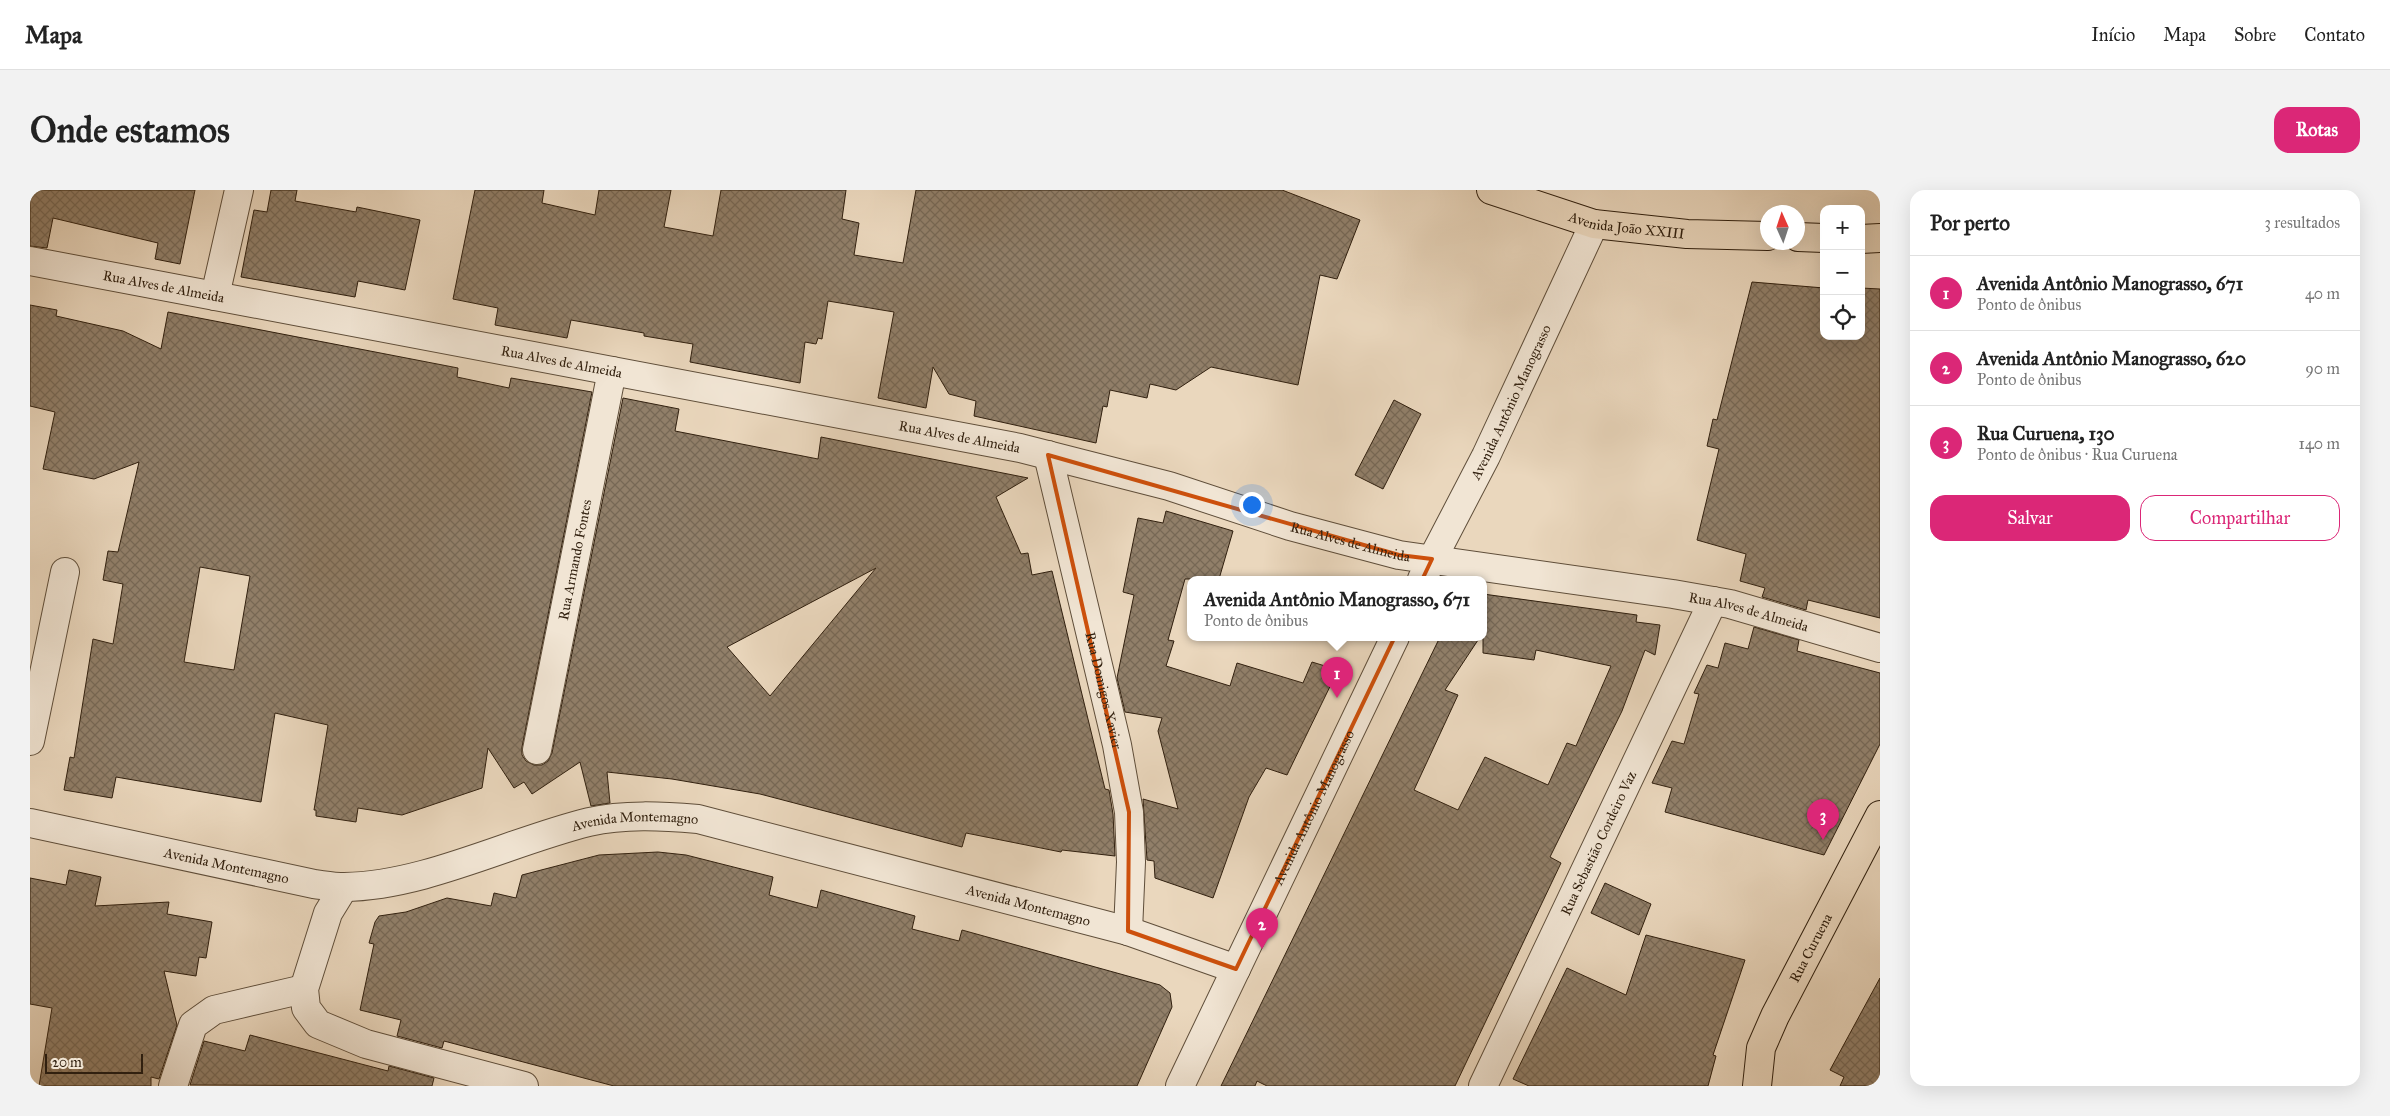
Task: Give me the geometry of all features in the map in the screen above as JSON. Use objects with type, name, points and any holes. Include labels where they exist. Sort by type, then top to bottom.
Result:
[{"type":"main road","name":"Avenida João XXIII","points":[[1490,190],[1594,224],[1687,234],[1760,236]]},
{"type":"main road","points":[[1805,237],[1820,238]]},
{"type":"main road","points":[[1865,239],[1880,238]]},
{"type":"main road","name":"Rua Curuena","points":[[1757,1086],[1761,1048],[1775,1016],[1880,815]]},
{"type":"street","points":[[215,296],[239,190]]},
{"type":"street","name":"Avenida Antônio Manograsso","points":[[1427,569],[1486,456],[1594,224]]},
{"type":"street","name":"Rua Alves de Almeida","points":[[30,261],[1048,455],[1169,486],[1299,528],[1400,555],[1427,569],[1713,601],[1730,604],[1880,648]]},
{"type":"street","name":"Rua Armando Fontes","points":[[537,750],[612,371]]},
{"type":"street","name":"Rua Domigos Xavier","points":[[1048,455],[1117,745],[1129,812],[1131,862],[1128,931]]},
{"type":"street","points":[[30,741],[65,572]]},
{"type":"street","name":"Rua Sebastião Cordeiro Vaz","points":[[1483,1086],[1713,601]]},
{"type":"street","name":"Avenida Antônio Manograsso","points":[[1180,1086],[1393,641]]},
{"type":"street","name":"Avenida Montemagno","points":[[30,823],[314,884],[344,887],[387,882],[447,868],[590,822],[651,815],[698,819],[1128,931],[1236,969]]},
{"type":"street","points":[[344,887],[328,913],[304,989],[306,1008],[318,1024],[366,1044],[524,1086]]},
{"type":"street","points":[[173,1086],[193,1025],[214,1010],[304,989]]},
{"type":"highlighted area","points":[[1048,455],[1399,555],[1432,559],[1236,969],[1128,931],[1129,812]]},
{"type":"building","points":[[30,190],[195,190],[180,264],[155,259],[158,243],[53,218],[47,248],[30,246]]},
{"type":"building","points":[[271,190],[297,190],[295,201],[356,212],[357,207],[420,220],[405,290],[358,281],[355,297],[241,277],[254,210],[267,212]]},
{"type":"building","points":[[475,190],[544,190],[542,203],[595,215],[599,190],[671,190],[664,227],[713,236],[721,190],[846,190],[842,219],[859,223],[854,255],[903,263],[916,190],[1282,190],[1360,220],[1337,279],[1320,275],[1298,385],[1211,367],[1176,390],[1150,384],[1147,398],[1110,390],[1107,407],[1103,406],[1096,443],[974,416],[976,401],[949,394],[933,367],[926,408],[878,398],[894,312],[828,301],[822,339],[818,338],[816,344],[805,342],[800,383],[690,362],[693,344],[644,336],[644,333],[571,320],[567,338],[495,325],[498,308],[453,299]]},
{"type":"building","points":[[1752,282],[1820,288],[1820,340],[1865,340],[1865,288],[1880,289],[1880,618],[1808,600],[1806,610],[1762,597],[1765,588],[1740,581],[1746,554],[1697,540],[1719,449],[1707,446],[1713,419],[1717,420]]},
{"type":"building","points":[[30,305],[57,310],[56,316],[123,331],[161,349],[168,312],[458,368],[457,377],[509,388],[511,378],[592,392],[522,747],[522,755],[526,761],[534,765],[542,765],[548,761],[552,753],[623,398],[679,409],[675,431],[818,459],[821,437],[1028,478],[996,497],[1021,554],[1028,553],[1032,575],[1052,571],[1105,789],[1109,790],[1113,814],[1115,856],[1062,850],[1061,852],[966,833],[962,847],[760,794],[672,779],[607,772],[610,803],[591,806],[580,762],[532,794],[524,782],[514,788],[488,748],[482,788],[402,815],[358,808],[356,822],[316,816],[316,810],[314,810],[328,725],[275,713],[261,802],[116,777],[112,798],[64,790],[70,757],[74,758],[93,639],[113,644],[123,584],[103,580],[108,551],[118,552],[139,462],[94,479],[43,469],[55,412],[30,406]],"holes":[[[200,567],[250,576],[234,670],[184,662]],[[876,568],[770,696],[727,647]]]},
{"type":"building","points":[[1394,400],[1421,414],[1383,489],[1355,475]]},
{"type":"building","points":[[1166,511],[1233,531],[1220,576],[1187,576],[1187,579],[1185,579],[1168,640],[1174,641],[1166,666],[1230,686],[1237,663],[1303,683],[1312,662],[1338,670],[1287,775],[1266,768],[1249,797],[1213,898],[1155,878],[1154,861],[1147,860],[1143,799],[1178,809],[1158,731],[1162,718],[1125,712],[1117,678],[1134,595],[1123,592],[1138,518],[1163,523]]},
{"type":"building","points":[[1487,595],[1637,615],[1636,622],[1660,625],[1655,655],[1645,650],[1622,711],[1550,857],[1561,863],[1455,1086],[1267,1086],[1257,1081],[1255,1086],[1221,1086],[1438,641],[1477,641],[1445,690],[1458,695],[1414,790],[1458,810],[1485,757],[1548,785],[1567,743],[1576,746],[1611,666],[1536,650],[1534,660],[1483,653],[1483,641],[1487,641]]},
{"type":"building","points":[[1754,627],[1799,640],[1797,651],[1880,673],[1880,744],[1824,855],[1665,812],[1672,788],[1652,783],[1672,741],[1684,744],[1699,694],[1694,693],[1707,665],[1718,668],[1725,643],[1748,649]]},
{"type":"building","points":[[658,852],[686,855],[773,877],[769,895],[817,908],[821,890],[915,916],[912,929],[959,941],[962,930],[1160,985],[1170,993],[1172,1007],[1137,1086],[614,1086],[444,1041],[442,1048],[397,1036],[401,1020],[360,1010],[374,944],[369,943],[375,922],[379,916],[406,912],[447,898],[491,906],[494,893],[516,898],[522,875],[599,855]]},
{"type":"building","points":[[69,870],[101,877],[95,906],[169,902],[167,914],[212,922],[206,958],[199,957],[196,976],[164,971],[177,1025],[159,1079],[151,1077],[151,1086],[39,1086],[52,1008],[30,1004],[30,878],[66,885]]},
{"type":"building","points":[[1605,883],[1651,904],[1639,935],[1591,913]]},
{"type":"building","points":[[1646,935],[1745,960],[1713,1055],[1716,1056],[1708,1086],[1529,1086],[1513,1079],[1567,968],[1626,995]]},
{"type":"building","points":[[1880,978],[1880,1086],[1840,1086],[1844,1077],[1830,1070]]},
{"type":"building","points":[[250,1035],[388,1071],[389,1066],[434,1078],[432,1086],[190,1085],[204,1041],[245,1051]]},
{"type":"place","name":"Avenida Antônio Manograsso, 671","points":[[1337,698]]},
{"type":"place","name":"Rua Curuena, 130","points":[[1823,840]]},
{"type":"place","name":"Avenida Antônio Manograsso, 620","points":[[1262,949]]}]
